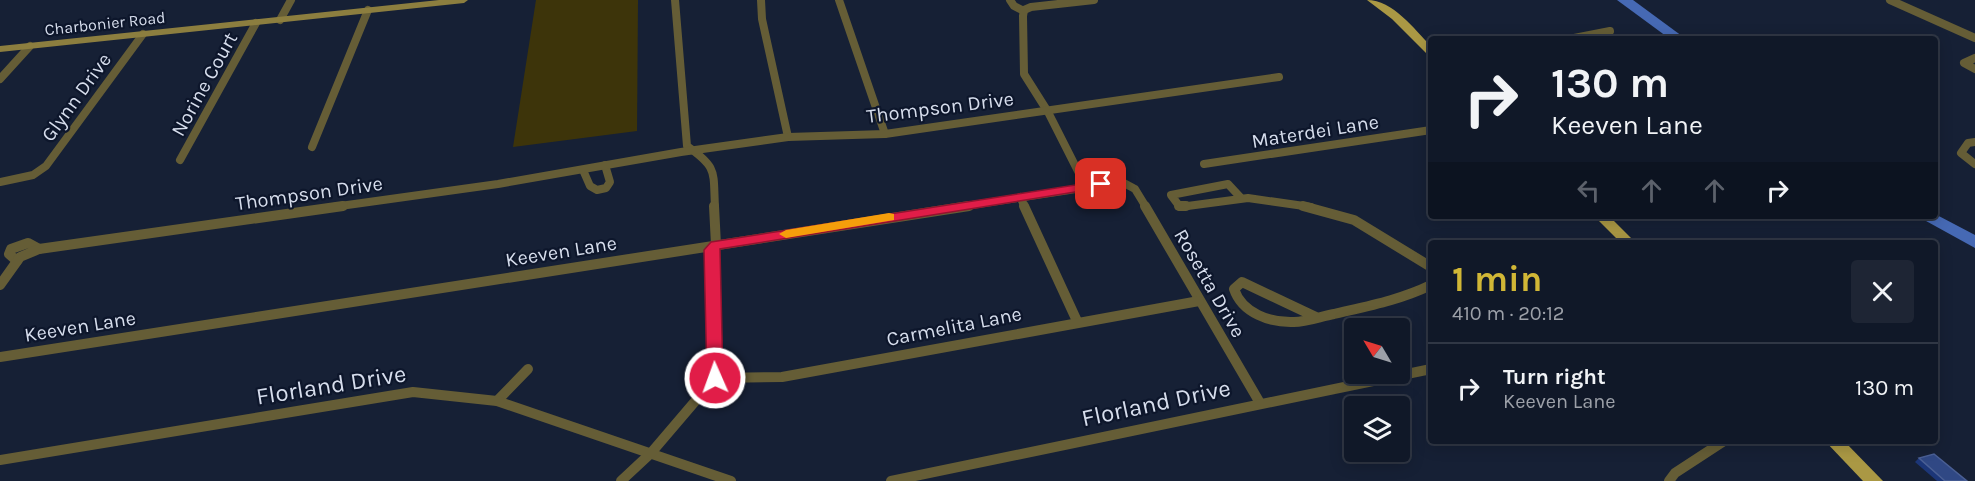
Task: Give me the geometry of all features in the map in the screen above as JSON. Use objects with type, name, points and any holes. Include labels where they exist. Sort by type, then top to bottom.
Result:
[{"type":"main road","name":"Charbonier Road","points":[[0,49],[464,0]]},
{"type":"main road","points":[[1372,0],[1396,17]]},
{"type":"main road","points":[[1382,0],[1428,49]]},
{"type":"main road","points":[[1604,219],[1626,240]]},
{"type":"main road","points":[[1836,444],[1874,481]]},
{"type":"street","points":[[280,20],[291,0]]},
{"type":"street","points":[[621,481],[651,453],[715,378],[711,250],[716,245],[713,169],[707,160],[687,146],[675,0]]},
{"type":"street","points":[[761,0],[762,19],[788,137]]},
{"type":"street","points":[[838,0],[885,134]]},
{"type":"street","points":[[1010,0],[1014,6],[1023,11]]},
{"type":"street","points":[[1023,11],[1031,7],[1094,0]]},
{"type":"street","points":[[1890,0],[1975,38]]},
{"type":"street","points":[[312,147],[368,10]]},
{"type":"street","points":[[1023,11],[1022,66],[1086,187]]},
{"type":"street","name":"Norine Court","points":[[180,160],[256,22]]},
{"type":"street","points":[[1584,36],[1610,31]]},
{"type":"street","name":"Glynn Drive","points":[[0,182],[33,175],[46,166],[142,34]]},
{"type":"street","points":[[0,79],[30,46]]},
{"type":"street","points":[[1975,58],[1964,63],[1975,69]]},
{"type":"street","name":"Thompson Drive","points":[[39,249],[28,243],[11,249],[9,254],[17,261],[27,253],[39,249],[583,170],[695,150],[788,137],[885,134],[1279,77]]},
{"type":"street","name":"Materdei Lane","points":[[1204,164],[1428,130]]},
{"type":"street","points":[[1975,142],[1968,143],[1962,153],[1975,164]]},
{"type":"street","points":[[583,170],[590,186],[606,188],[610,182],[605,165]]},
{"type":"street","name":"Keeven Lane","points":[[0,357],[1020,196],[1127,183]]},
{"type":"street","name":"Rosetta Drive","points":[[1127,183],[1135,189],[1260,403]]},
{"type":"street","points":[[1241,198],[1228,184],[1171,195],[1180,207],[1241,198],[1310,207],[1338,214],[1354,220],[1428,265]]},
{"type":"street","points":[[1020,196],[1077,321]]},
{"type":"street","points":[[0,285],[17,261]]},
{"type":"street","points":[[1316,317],[1242,282],[1234,289],[1235,296],[1241,304],[1279,322],[1316,317],[1401,299],[1428,286]]},
{"type":"street","name":"Carmelita Lane","points":[[715,378],[782,378],[1077,321],[1199,301]]},
{"type":"street","points":[[497,401],[528,369]]},
{"type":"street","name":"Florland Drive","points":[[891,481],[1428,370]]},
{"type":"street","name":"Florland Drive","points":[[0,460],[413,392],[497,401],[731,481]]},
{"type":"street","points":[[1669,481],[1675,473],[1719,444]]},
{"type":"shaded area","points":[[536,0],[638,0],[637,131],[513,147]]},
{"type":"building","points":[[1934,454],[1967,481],[1945,481],[1919,458]]},
{"type":"waterway","points":[[1624,0],[1675,36]]},
{"type":"waterway","points":[[1932,219],[1975,242]]},
{"type":"slow traffic","points":[[786,234],[889,217]]},
{"type":"route","points":[[715,378],[711,250],[716,245],[1101,184]]}]
